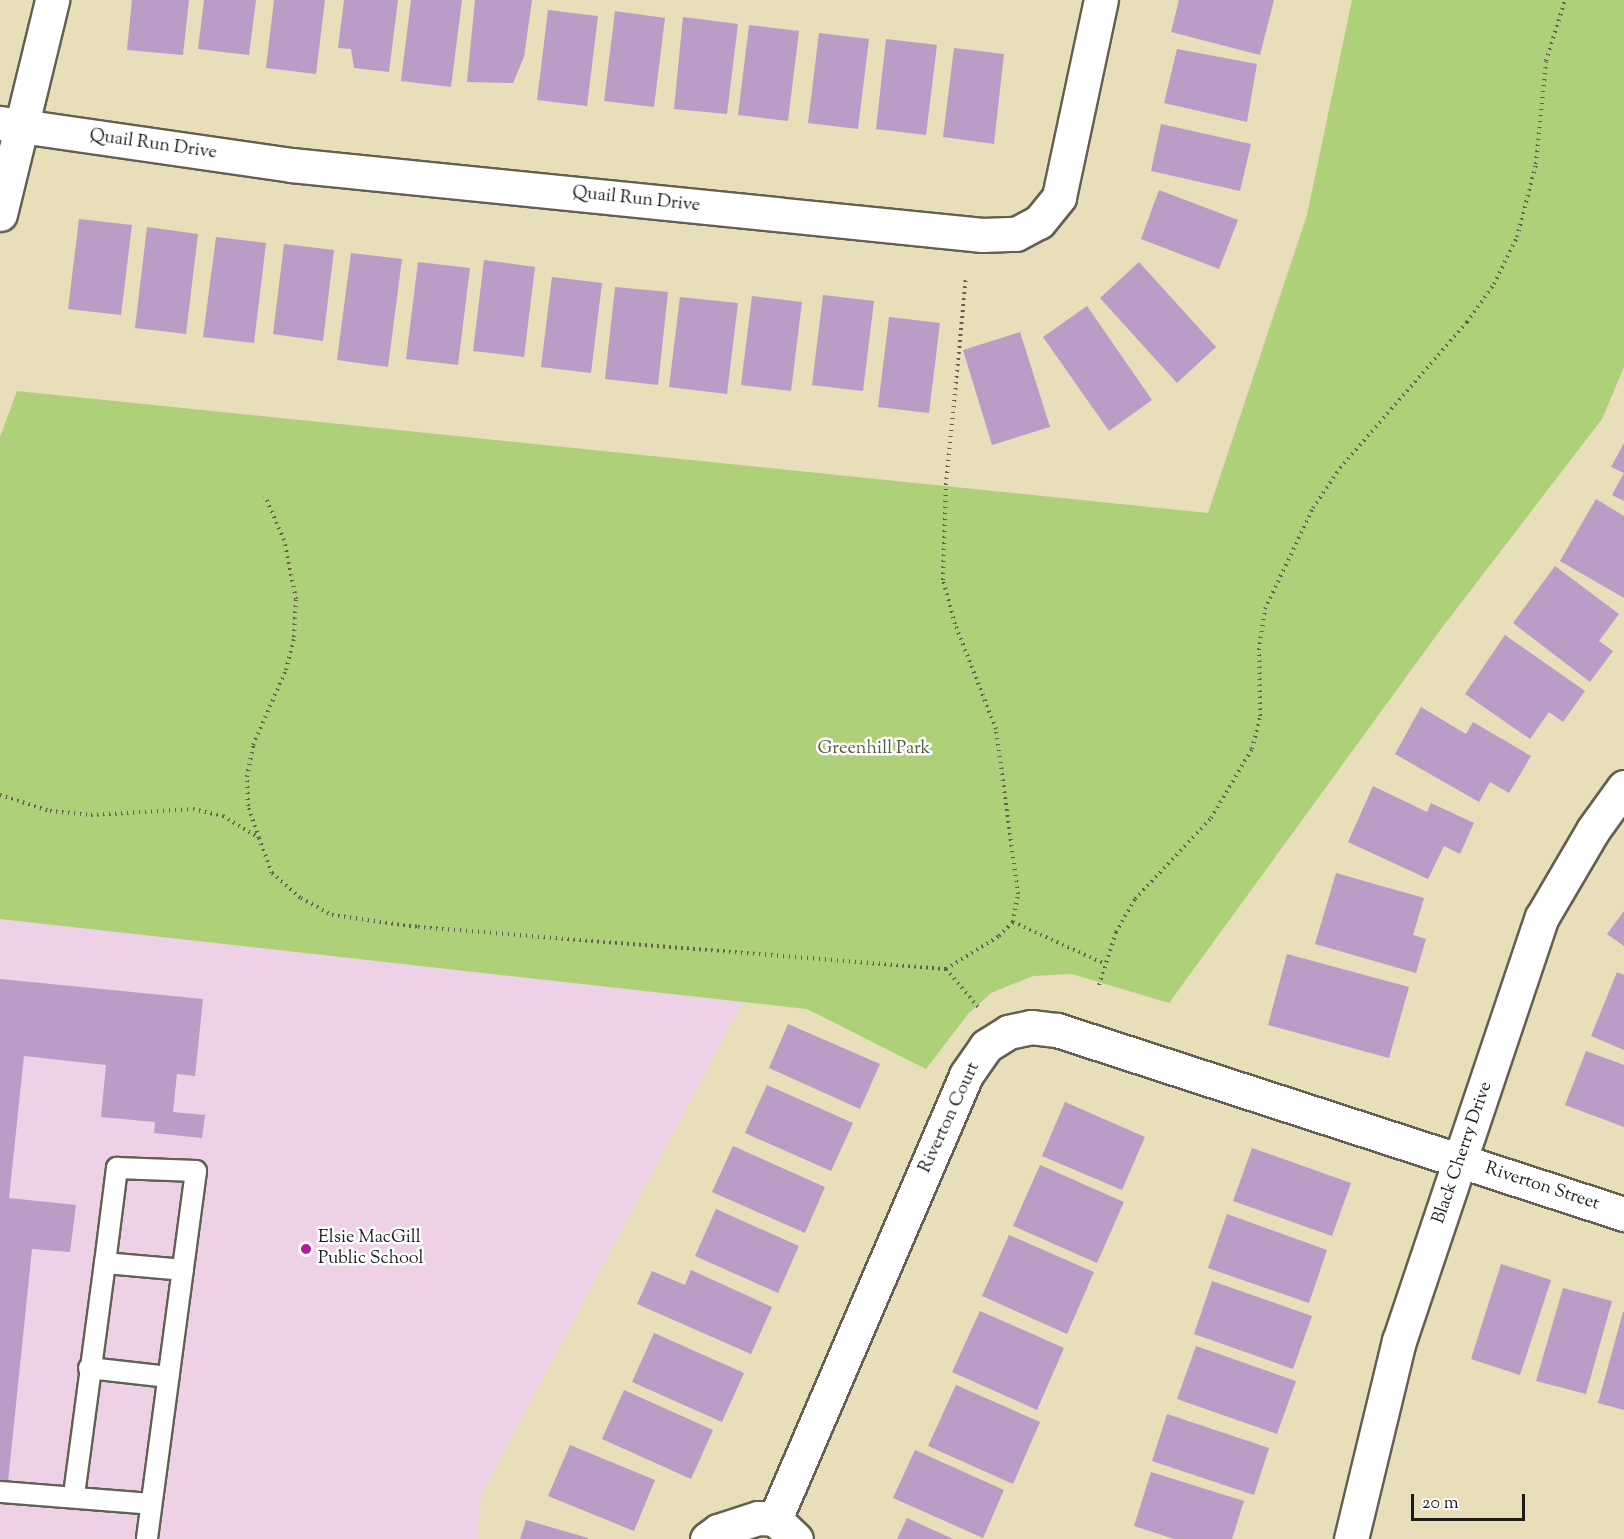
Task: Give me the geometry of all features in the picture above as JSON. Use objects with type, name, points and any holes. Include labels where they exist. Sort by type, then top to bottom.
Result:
[{"type":"street","points":[[0,214],[11,124],[51,0]]},
{"type":"street","name":"Quail Run Drive","points":[[11,124],[291,165],[982,235],[1016,234],[1039,222],[1059,197],[1101,0]]},
{"type":"street","name":"Black Cherry Drive","points":[[1351,1539],[1399,1341],[1542,917],[1593,830],[1624,787]]},
{"type":"street","name":"Riverton Court","points":[[707,1539],[738,1523],[758,1518],[785,1529],[966,1075],[986,1046],[1008,1032],[1031,1027],[1057,1030],[1461,1160]]},
{"type":"street","name":"Riverton Street","points":[[1461,1160],[1624,1214]]},
{"type":"lane","points":[[74,1495],[117,1168],[196,1171],[147,1539]]},
{"type":"lane","points":[[105,1263],[183,1270]]},
{"type":"lane","points":[[89,1368],[168,1377]]},
{"type":"lane","points":[[0,1492],[74,1495],[151,1504]]},
{"type":"path","points":[[1099,985],[1103,963],[1135,899],[1211,818],[1252,749],[1260,716],[1259,650],[1265,609],[1313,508],[1353,451],[1467,322],[1494,284],[1517,237],[1536,164],[1545,61],[1565,0]]},
{"type":"path","points":[[265,496],[284,540],[296,599],[294,637],[286,670],[253,745],[247,777],[248,806],[272,873],[301,898],[332,915],[430,928],[946,969],[999,936],[1013,922],[1018,894],[996,729],[955,624],[943,580],[946,485],[966,278]]},
{"type":"path","points":[[0,795],[50,811],[91,815],[193,809],[223,816],[259,838]]},
{"type":"path","points":[[1013,922],[1103,963]]},
{"type":"path","points":[[946,969],[978,1008]]},
{"type":"shaded area","name":"Elsie MacGill Public School","points":[[0,919],[743,1002],[481,1495],[477,1539],[0,1539]]},
{"type":"green space","name":"Greenhill Park","points":[[1352,0],[1624,0],[1624,367],[1602,419],[1441,629],[1169,1003],[1072,974],[1033,976],[991,993],[968,1014],[926,1069],[807,1009],[0,919],[0,437],[17,391],[1208,513],[1307,215]]},
{"type":"building","points":[[132,0],[189,0],[183,55],[127,50]]},
{"type":"building","points":[[204,0],[256,0],[249,55],[198,49]]},
{"type":"building","points":[[274,0],[325,0],[316,74],[266,68]]},
{"type":"building","points":[[344,0],[398,0],[389,72],[354,68],[351,49],[338,48]]},
{"type":"building","points":[[411,0],[462,0],[451,87],[401,81]]},
{"type":"building","points":[[475,0],[532,0],[524,57],[513,83],[467,82]]},
{"type":"building","points":[[1179,0],[1274,0],[1260,55],[1171,32]]},
{"type":"building","points":[[548,10],[598,16],[587,106],[537,100]]},
{"type":"building","points":[[615,11],[665,18],[654,107],[604,101]]},
{"type":"building","points":[[683,17],[738,24],[727,114],[674,109]]},
{"type":"building","points":[[749,25],[799,31],[788,121],[738,115]]},
{"type":"building","points":[[819,33],[869,39],[858,129],[808,123]]},
{"type":"building","points":[[886,39],[937,45],[926,135],[876,129]]},
{"type":"building","points":[[954,48],[1004,54],[994,144],[943,137]]},
{"type":"building","points":[[1177,49],[1257,64],[1247,122],[1164,103]]},
{"type":"building","points":[[1161,124],[1251,144],[1240,191],[1151,171]]},
{"type":"building","points":[[1159,190],[1238,220],[1219,269],[1141,239]]},
{"type":"building","points":[[79,219],[132,225],[121,315],[68,309]]},
{"type":"building","points":[[147,227],[198,234],[186,334],[135,328]]},
{"type":"building","points":[[216,237],[266,243],[254,343],[203,337]]},
{"type":"building","points":[[284,244],[334,250],[323,341],[273,334]]},
{"type":"building","points":[[351,253],[402,259],[388,367],[337,360]]},
{"type":"building","points":[[484,260],[535,267],[524,357],[473,351]]},
{"type":"building","points":[[418,262],[470,268],[458,365],[406,359]]},
{"type":"building","points":[[1139,262],[1216,347],[1177,383],[1100,298]]},
{"type":"building","points":[[552,277],[602,283],[591,373],[541,367]]},
{"type":"building","points":[[615,287],[668,292],[658,385],[605,379]]},
{"type":"building","points":[[823,295],[874,301],[863,391],[812,385]]},
{"type":"building","points":[[752,296],[802,302],[791,391],[741,385]]},
{"type":"building","points":[[680,297],[738,303],[727,394],[669,387]]},
{"type":"building","points":[[1087,306],[1152,400],[1109,431],[1043,337]]},
{"type":"building","points":[[889,317],[940,323],[929,413],[878,407]]},
{"type":"building","points":[[1020,332],[1050,427],[992,445],[963,350]]},
{"type":"building","points":[[1624,443],[1624,473],[1611,467]]},
{"type":"building","points":[[1624,473],[1624,501],[1612,495]]},
{"type":"building","points":[[1596,499],[1624,516],[1624,598],[1560,561]]},
{"type":"building","points":[[1555,566],[1619,614],[1599,641],[1613,651],[1590,682],[1513,623]]},
{"type":"building","points":[[1505,635],[1585,691],[1563,722],[1549,712],[1530,739],[1465,694]]},
{"type":"building","points":[[1421,707],[1466,734],[1473,722],[1531,756],[1509,793],[1490,782],[1479,802],[1395,754]]},
{"type":"building","points":[[1373,786],[1427,812],[1431,803],[1474,823],[1460,854],[1444,846],[1428,879],[1348,842]]},
{"type":"building","points":[[1336,873],[1424,898],[1413,935],[1426,939],[1416,973],[1315,944]]},
{"type":"building","points":[[1624,911],[1624,946],[1607,934]]},
{"type":"building","points":[[1287,954],[1409,987],[1389,1058],[1268,1025]]},
{"type":"building","points":[[1617,972],[1624,975],[1624,1050],[1591,1036]]},
{"type":"building","points":[[0,979],[203,999],[195,1076],[177,1074],[173,1112],[205,1115],[202,1138],[154,1133],[155,1122],[101,1117],[106,1065],[24,1056],[9,1198],[76,1205],[70,1252],[32,1249],[8,1482],[0,1481]]},
{"type":"building","points":[[788,1024],[880,1064],[860,1109],[769,1068]]},
{"type":"building","points":[[1586,1051],[1624,1065],[1624,1127],[1565,1105]]},
{"type":"building","points":[[767,1085],[853,1123],[831,1171],[745,1133]]},
{"type":"building","points":[[1065,1102],[1145,1137],[1122,1190],[1042,1156]]},
{"type":"building","points":[[733,1146],[825,1187],[805,1233],[712,1192]]},
{"type":"building","points":[[1252,1148],[1351,1183],[1332,1236],[1233,1201]]},
{"type":"building","points":[[1040,1165],[1124,1202],[1097,1263],[1013,1226]]},
{"type":"building","points":[[716,1209],[799,1246],[778,1293],[695,1256]]},
{"type":"building","points":[[1227,1214],[1327,1250],[1309,1303],[1208,1268]]},
{"type":"building","points":[[1009,1235],[1094,1272],[1067,1334],[982,1296]]},
{"type":"building","points":[[1501,1264],[1551,1280],[1520,1375],[1471,1359]]},
{"type":"building","points":[[691,1270],[772,1307],[751,1354],[637,1304],[652,1271],[685,1285]]},
{"type":"building","points":[[1212,1281],[1312,1316],[1293,1369],[1194,1334]]},
{"type":"building","points":[[1563,1288],[1612,1301],[1586,1394],[1536,1381]]},
{"type":"building","points":[[980,1311],[1064,1348],[1037,1410],[952,1372]]},
{"type":"building","points":[[1624,1312],[1624,1410],[1598,1403]]},
{"type":"building","points":[[654,1333],[744,1373],[722,1422],[632,1382]]},
{"type":"building","points":[[1196,1346],[1296,1381],[1277,1434],[1177,1399]]},
{"type":"building","points":[[956,1385],[1040,1422],[1013,1484],[928,1446]]},
{"type":"building","points":[[624,1390],[713,1430],[691,1479],[602,1439]]},
{"type":"building","points":[[1167,1414],[1269,1448],[1254,1495],[1152,1461]]},
{"type":"building","points":[[570,1445],[655,1480],[634,1531],[548,1496]]},
{"type":"building","points":[[915,1450],[1004,1490],[983,1538],[893,1498]]},
{"type":"building","points":[[1151,1472],[1244,1501],[1232,1539],[1174,1539],[1134,1526]]},
{"type":"building","points":[[907,1518],[953,1539],[897,1539]]},
{"type":"building","points":[[526,1520],[588,1538],[588,1539],[520,1539]]},
{"type":"place","name":"Elsie MacGill Public School","points":[[306,1249]]}]
